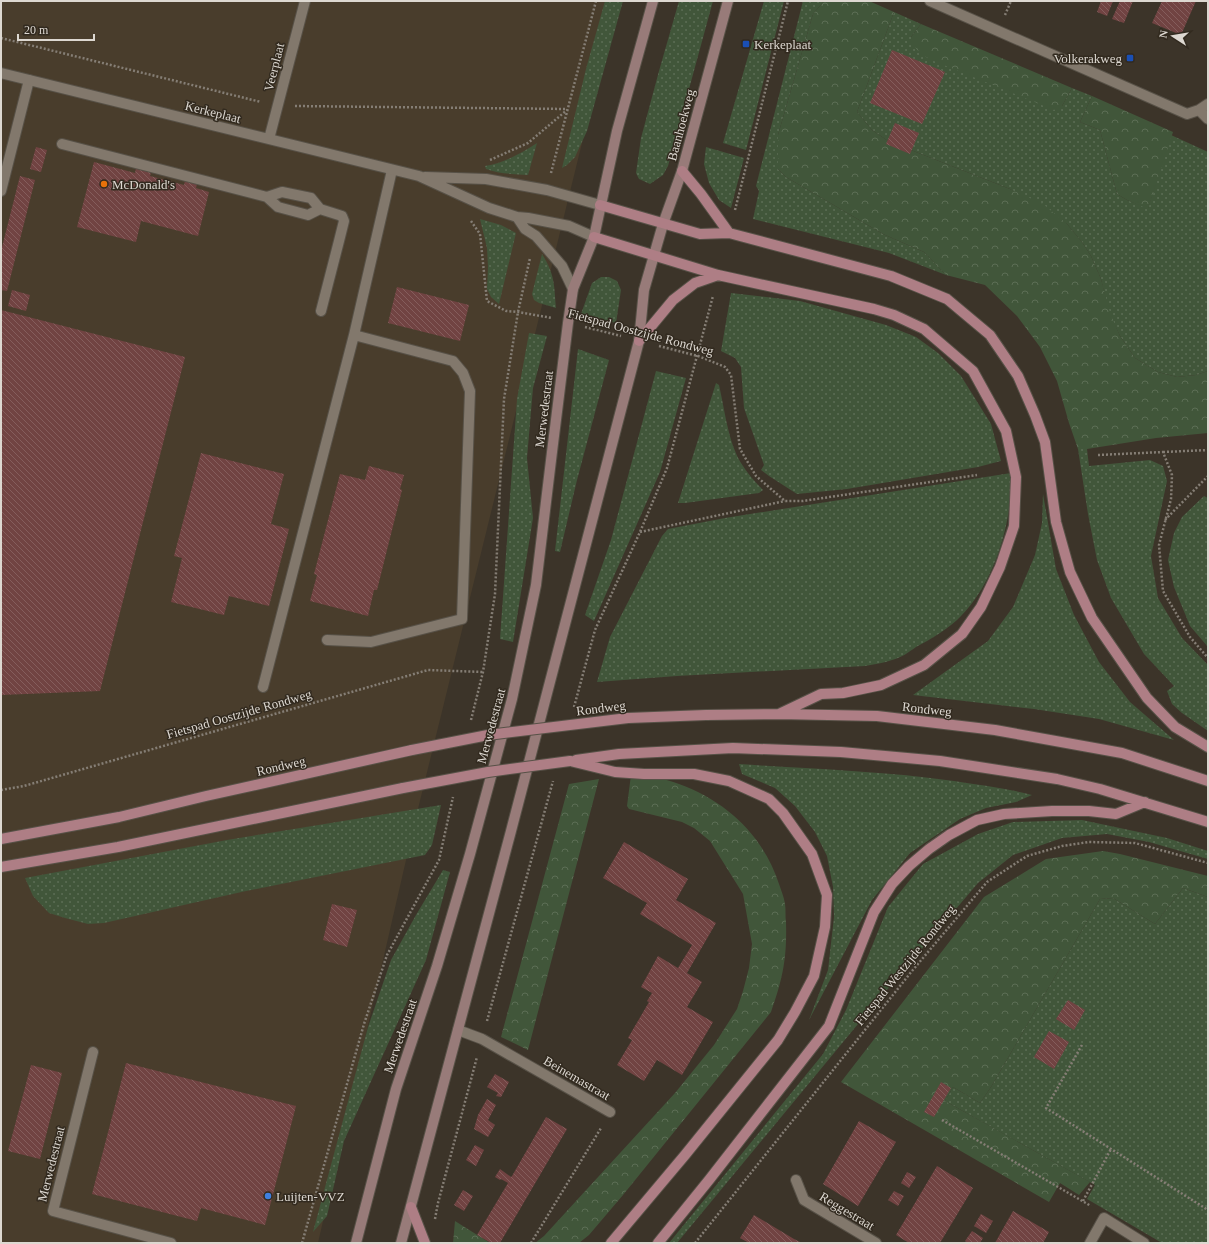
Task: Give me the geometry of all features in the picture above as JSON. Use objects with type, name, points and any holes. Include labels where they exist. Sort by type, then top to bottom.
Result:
[{"type":"main road","points":[[653,1],[617,130],[600,205],[700,234],[729,233],[891,276],[947,299],[990,335],[1018,376],[1045,442],[1056,522],[1070,572],[1092,618],[1147,698],[1175,727],[1208,747]]},
{"type":"main road","name":"Baanhoekweg","points":[[655,255],[663,224],[682,171],[728,2]]},
{"type":"main road","points":[[682,171],[701,194],[729,233]]},
{"type":"main road","name":"Merwedestraat","points":[[356,1243],[396,1089],[437,966],[470,854],[512,699],[536,585],[573,289],[594,237],[600,205]]},
{"type":"main road","points":[[594,237],[718,275],[874,309],[894,315],[924,329],[973,371],[1006,431],[1016,477],[1014,526],[1000,568],[981,607],[962,634],[924,665],[881,685],[843,693],[821,694],[779,714]]},
{"type":"main road","points":[[401,1243],[639,341],[644,290],[655,255]]},
{"type":"main road","points":[[639,341],[673,300],[695,283],[718,275]]},
{"type":"main road","name":"Rondweg","points":[[1,839],[119,817],[412,750],[488,735],[628,718],[779,714],[877,716],[995,730],[1122,753],[1208,781]]},
{"type":"main road","points":[[1,867],[118,847],[403,788],[488,772],[619,754],[733,748],[841,752],[940,761],[1057,779],[1100,789],[1208,822]]},
{"type":"main road","points":[[570,761],[615,772],[644,774],[694,774],[729,781],[770,799],[783,813],[812,854],[826,895],[825,927],[814,976],[778,1040],[685,1155],[611,1243]]},
{"type":"main road","points":[[658,1243],[719,1168],[829,1026],[874,912],[892,884],[909,866],[949,835],[977,820],[1004,814],[1052,811],[1089,811],[1116,814],[1145,802]]},
{"type":"main road","points":[[411,1206],[425,1243]]},
{"type":"street","name":"Veerplaat","points":[[270,139],[305,1]]},
{"type":"street","points":[[930,1],[1186,114],[1199,110],[1208,104]]},
{"type":"street","name":"Kerkeplaat","points":[[1,73],[419,176],[486,179],[547,190],[600,205]]},
{"type":"street","points":[[1,191],[29,80]]},
{"type":"street","points":[[1199,110],[1208,119]]},
{"type":"street","points":[[62,144],[267,197],[278,207],[308,215],[320,209]]},
{"type":"street","points":[[263,687],[354,335],[392,170]]},
{"type":"street","name":"Kerkeplaat","points":[[419,176],[489,208],[517,217],[569,226],[594,237]]},
{"type":"street","points":[[267,197],[282,192],[311,198],[320,209],[340,215],[344,221],[321,311]]},
{"type":"street","points":[[517,217],[525,229],[536,236],[562,266],[573,289]]},
{"type":"street","points":[[327,640],[371,642],[462,619],[470,391],[463,373],[453,361],[354,335]]},
{"type":"street","name":"Beinemastraat","points":[[458,1030],[482,1038],[610,1112]]},
{"type":"street","name":"Merwedestraat","points":[[93,1052],[53,1211],[171,1243]]},
{"type":"street","name":"Reggestraat","points":[[796,1180],[804,1200],[876,1243]]},
{"type":"street","points":[[1090,1243],[1104,1218],[1144,1243]]},
{"type":"path","points":[[547,190],[596,1]]},
{"type":"path","points":[[729,233],[788,1]]},
{"type":"path","points":[[485,161],[528,143],[567,109]]},
{"type":"path","name":"Fietspad Oostzijde Rondweg","points":[[468,217],[480,234],[487,301],[506,311],[548,316],[568,323],[698,356],[725,367],[731,375],[740,449],[756,476],[785,501]]},
{"type":"path","points":[[572,714],[595,630],[640,532],[667,468],[698,356]]},
{"type":"path","points":[[1098,455],[1208,450]]},
{"type":"path","points":[[1163,452],[1172,476],[1171,499],[1164,520],[1159,545],[1163,591],[1190,637],[1208,658]]},
{"type":"path","points":[[640,532],[785,501],[802,501],[976,475]]},
{"type":"path","points":[[1164,520],[1208,476]]},
{"type":"path","name":"Fietspad Oostzijde Rondweg","points":[[1,790],[34,783],[428,670],[483,672]]},
{"type":"path","points":[[435,1221],[440,1196],[482,1038],[554,775]]},
{"type":"path","name":"Fietspad Westzijde Rondweg","points":[[695,1243],[907,978],[987,882],[1028,856],[1062,846],[1089,842],[1135,843],[1208,863]]},
{"type":"path","points":[[1082,1045],[1046,1108],[1208,1210]]},
{"type":"path","name":"Beinemastraat","points":[[531,1243],[610,1112]]},
{"type":"path","points":[[942,1120],[1099,1210],[1104,1218]]},
{"type":"path","points":[[1083,1201],[1111,1149]]},
{"type":"shaded area","points":[[1,1],[617,1],[415,821],[318,1243],[1,1243]]},
{"type":"green space","points":[[605,1],[623,1],[587,131],[575,157],[562,168],[586,69]]},
{"type":"green space","points":[[679,1],[713,1],[668,166],[663,175],[650,184],[639,179],[636,173],[641,138]]},
{"type":"green space","points":[[764,1],[784,1],[746,150],[723,143]]},
{"type":"green space","points":[[803,1],[824,1],[813,14],[778,135],[778,169],[786,177],[883,234],[924,252],[946,275],[889,253],[753,219],[759,191],[756,186]]},
{"type":"green space","points":[[824,1],[869,1],[894,12],[857,112],[872,130],[888,141],[1010,189],[1043,204],[1067,224],[1091,256],[1101,279],[1110,313],[1120,336],[1135,358],[1158,372],[1177,377],[1196,375],[1208,371],[1208,433],[1156,438],[1087,449],[1078,449],[1057,381],[1040,347],[1017,316],[985,285],[946,275],[924,252],[883,234],[786,177],[778,169],[778,135],[813,14]]},
{"type":"green space","points":[[894,12],[921,24],[911,37],[1062,106],[1072,88],[1092,96],[1080,122],[1100,130],[1117,194],[1127,200],[1148,208],[1171,135],[1208,152],[1208,371],[1196,375],[1177,377],[1158,372],[1135,358],[1120,336],[1109,313],[1101,279],[1091,256],[1067,224],[1010,189],[888,141],[872,130],[857,112]]},
{"type":"green space","points":[[921,24],[1072,88],[1062,106],[1054,110],[929,59],[917,50],[911,37]]},
{"type":"green space","points":[[1092,96],[1173,132],[1148,209],[1117,194],[1100,130],[1080,122]]},
{"type":"green space","points":[[537,143],[528,175],[501,173],[486,169],[485,166],[506,160]]},
{"type":"green space","points":[[706,147],[744,158],[731,208],[719,200],[709,183],[704,164]]},
{"type":"green space","points":[[480,219],[501,225],[516,233],[499,304],[491,297],[487,289],[487,248]]},
{"type":"green space","points":[[542,254],[552,274],[556,308],[539,303],[534,300],[532,294]]},
{"type":"green space","points":[[601,277],[609,277],[617,281],[621,290],[616,323],[581,314],[592,283]]},
{"type":"green space","points":[[731,293],[800,301],[886,325],[916,337],[938,353],[961,376],[991,424],[1001,461],[978,467],[847,489],[797,494],[761,470],[764,465],[744,408],[741,367],[735,358],[721,351]]},
{"type":"green space","points":[[529,333],[547,336],[533,388],[527,458],[533,518],[513,642],[500,639],[517,399]]},
{"type":"green space","points":[[578,349],[609,360],[577,480],[560,552],[555,551]]},
{"type":"green space","points":[[656,371],[686,378],[660,472],[594,621],[585,615],[611,540]]},
{"type":"green space","points":[[716,383],[719,385],[733,445],[741,463],[754,481],[763,490],[759,493],[678,503]]},
{"type":"green space","points":[[1078,449],[1087,449],[1089,466],[1150,460],[1163,466],[1167,481],[1151,556],[1158,598],[1182,638],[1208,665],[1208,731],[1182,713],[1172,704],[1167,691],[1174,686],[1144,654],[1111,598],[1097,560]]},
{"type":"green space","points":[[1011,473],[1009,510],[1005,530],[1000,549],[983,586],[973,602],[957,620],[940,633],[908,653],[886,662],[865,666],[677,676],[597,682],[610,637],[662,536],[668,529],[725,518]]},
{"type":"green space","points":[[1043,494],[1056,569],[1074,615],[1099,662],[1130,702],[1174,740],[1099,719],[1034,709],[913,695],[988,641],[1013,607],[1035,555],[1042,523]]},
{"type":"green space","points":[[1204,496],[1208,498],[1208,647],[1190,626],[1174,587],[1168,560],[1174,533],[1182,517]]},
{"type":"green space","points":[[739,764],[927,778],[1012,790],[1032,795],[1016,802],[986,808],[960,819],[910,853],[872,900],[809,1020],[828,970],[834,917],[833,887],[827,856],[815,832],[795,806],[775,788],[742,774]]},
{"type":"green space","points":[[631,775],[667,780],[696,791],[727,810],[753,835],[772,866],[785,901],[786,946],[779,989],[771,1012],[589,1235],[579,1243],[535,1243],[544,1236],[675,1093],[714,1045],[737,1009],[749,968],[752,944],[743,894],[710,841],[694,828],[682,822],[629,809],[627,806]]},
{"type":"green space","points":[[599,779],[528,1050],[501,1037],[569,784]]},
{"type":"green space","points":[[441,805],[432,845],[425,855],[246,891],[104,923],[88,924],[49,913],[33,896],[25,878],[227,840]]},
{"type":"green space","points":[[1082,820],[1167,838],[1208,851],[1208,859],[1149,842],[1107,834],[1062,838],[1013,855],[978,883],[858,1024],[677,1243],[669,1243],[823,1054],[846,1010],[888,907],[923,864],[978,834],[1013,822]]},
{"type":"green space","points":[[1103,851],[1208,876],[1208,897],[1183,888],[1155,924],[1113,898],[1100,899],[991,1087],[980,1103],[953,1087],[945,1101],[1090,1182],[1079,1195],[1060,1183],[1049,1202],[841,1082],[984,897],[1046,859]]},
{"type":"green space","points":[[443,870],[450,872],[426,960],[344,1141],[327,1216],[313,1232],[368,1027],[391,960]]},
{"type":"green space","points":[[1183,888],[1208,897],[1208,1243],[1162,1243],[1087,1199],[1095,1185],[945,1101],[953,1087],[980,1103],[991,1087],[1100,899],[1113,898],[1155,924]]},
{"type":"green space","points":[[455,1221],[490,1243],[453,1243]]},
{"type":"building","points":[[1101,1],[1113,1],[1107,16],[1097,12]]},
{"type":"building","points":[[1120,1],[1133,1],[1124,23],[1112,19]]},
{"type":"building","points":[[1162,1],[1196,1],[1181,35],[1152,23]]},
{"type":"building","points":[[892,50],[945,72],[922,124],[870,103]]},
{"type":"building","points":[[895,123],[919,133],[910,154],[886,144]]},
{"type":"building","points":[[36,147],[47,150],[41,172],[30,169]]},
{"type":"building","points":[[94,162],[135,173],[136,168],[151,172],[150,176],[184,185],[185,181],[197,184],[196,188],[209,192],[198,236],[141,221],[136,242],[77,227]]},
{"type":"building","points":[[20,176],[35,180],[7,291],[1,290],[1,251]]},
{"type":"building","points":[[397,287],[469,305],[460,341],[388,323]]},
{"type":"building","points":[[12,290],[30,295],[26,311],[8,306]]},
{"type":"building","points":[[1,310],[185,357],[100,691],[1,695]]},
{"type":"building","points":[[201,453],[284,474],[271,524],[289,529],[269,606],[229,596],[224,615],[171,602],[182,558],[174,556]]},
{"type":"building","points":[[369,466],[404,475],[400,489],[402,490],[377,590],[374,590],[368,616],[310,601],[317,575],[314,574],[340,474],[365,480]]},
{"type":"building","points":[[624,842],[688,879],[676,900],[716,923],[687,973],[702,982],[687,1007],[713,1022],[682,1075],[657,1060],[644,1081],[617,1065],[632,1040],[628,1038],[649,1002],[647,1001],[652,993],[641,987],[658,956],[678,968],[692,945],[640,914],[647,903],[603,878]]},
{"type":"building","points":[[332,904],[357,910],[347,947],[323,940]]},
{"type":"building","points":[[1068,1000],[1085,1010],[1074,1030],[1056,1019]]},
{"type":"building","points":[[1049,1031],[1069,1042],[1054,1069],[1034,1057]]},
{"type":"building","points":[[126,1063],[296,1106],[265,1225],[201,1208],[197,1221],[92,1194]]},
{"type":"building","points":[[31,1065],[62,1073],[40,1159],[8,1151]]},
{"type":"building","points":[[495,1074],[509,1082],[501,1097],[496,1096],[498,1093],[487,1087]]},
{"type":"building","points":[[941,1082],[951,1088],[934,1117],[924,1112]]},
{"type":"building","points":[[487,1099],[496,1105],[488,1120],[495,1125],[488,1137],[474,1129],[478,1115]]},
{"type":"building","points":[[546,1117],[567,1129],[500,1243],[491,1243],[477,1235],[508,1183],[495,1177],[500,1169],[511,1177],[512,1176]]},
{"type":"building","points":[[859,1121],[896,1142],[858,1206],[823,1184]]},
{"type":"building","points":[[475,1145],[484,1150],[476,1166],[466,1160]]},
{"type":"building","points":[[937,1166],[973,1188],[940,1243],[909,1243],[896,1235]]},
{"type":"building","points":[[907,1172],[916,1177],[909,1188],[901,1183]]},
{"type":"building","points":[[463,1190],[473,1196],[464,1211],[454,1205]]},
{"type":"building","points":[[894,1191],[904,1196],[898,1206],[888,1200]]},
{"type":"building","points":[[1013,1211],[1049,1232],[1043,1243],[995,1243]]},
{"type":"building","points":[[981,1214],[993,1221],[986,1233],[974,1226]]},
{"type":"building","points":[[754,1215],[802,1243],[749,1243],[740,1238]]},
{"type":"building","points":[[972,1231],[983,1238],[980,1243],[968,1243],[965,1241]]},
{"type":"place","name":"Kerkeplaat","points":[[746,44]]},
{"type":"place","name":"Volkerakweg","points":[[1130,58]]},
{"type":"place","name":"McDonald's","points":[[104,184]]},
{"type":"place","name":"Luijten-VVZ","points":[[268,1196]]}]
